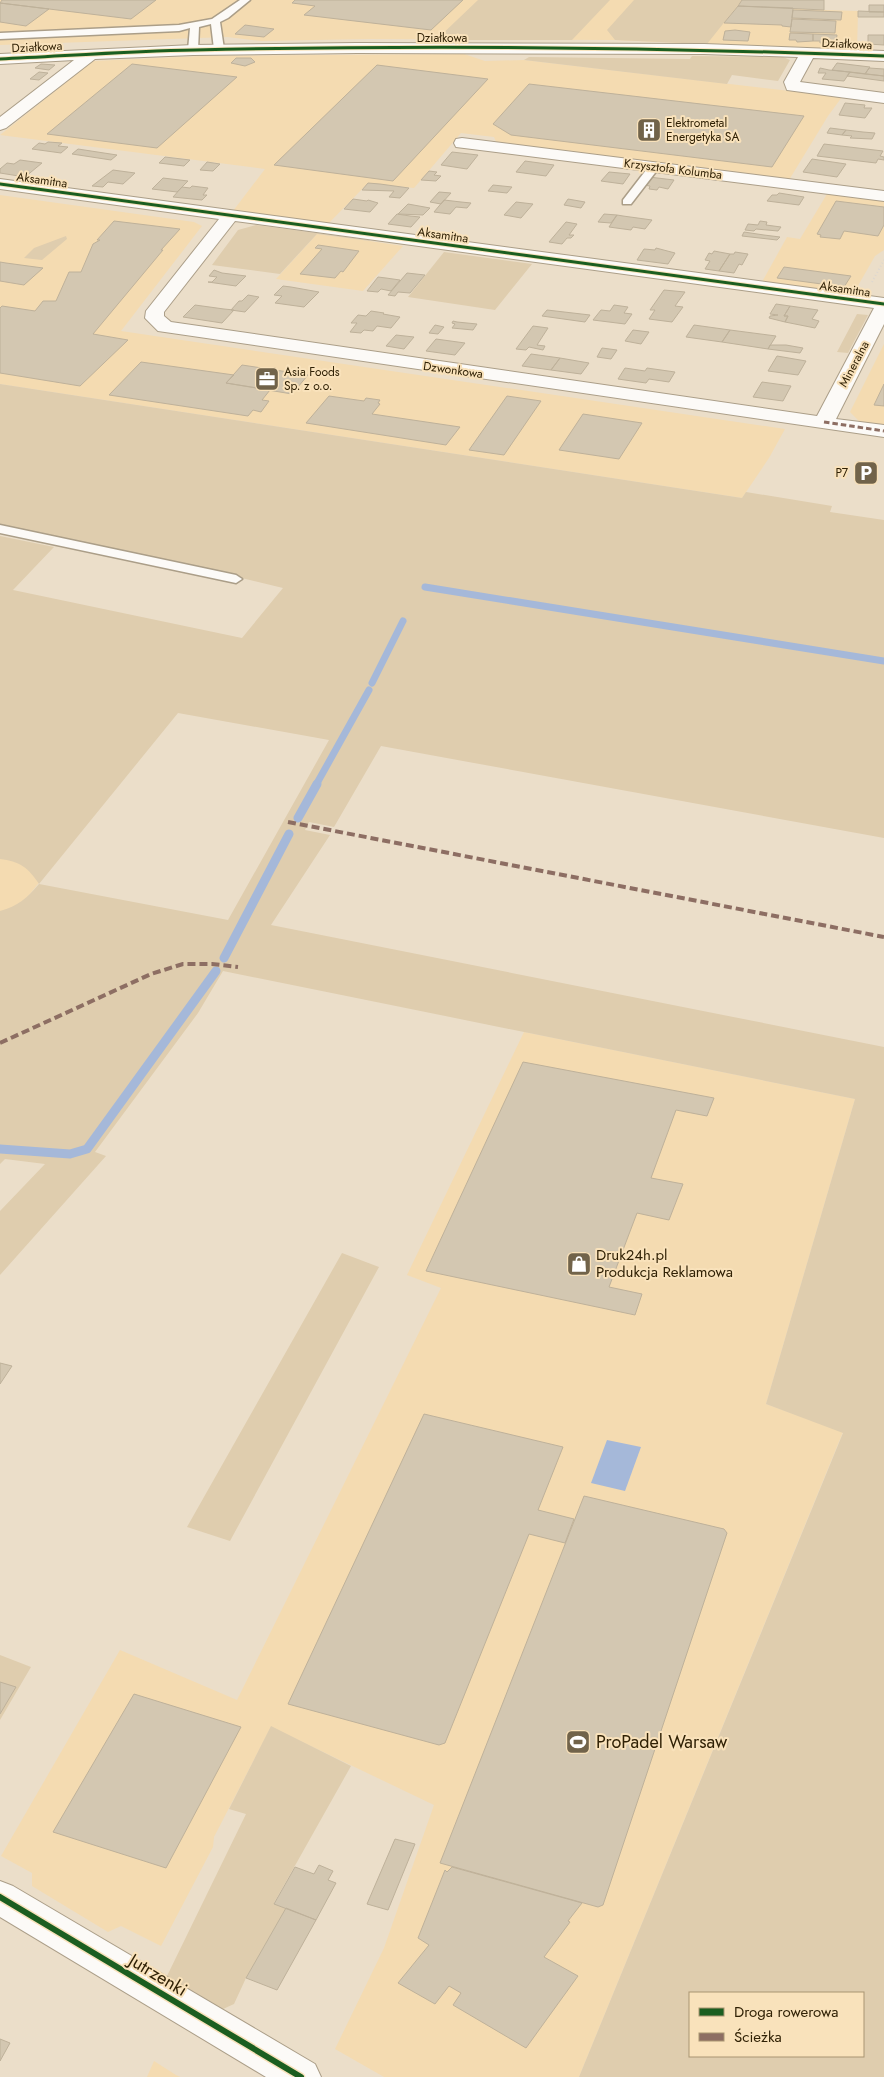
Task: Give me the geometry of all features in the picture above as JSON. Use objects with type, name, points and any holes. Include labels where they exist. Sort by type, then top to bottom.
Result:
[{"type":"street","name":"Działkowa","points":[[0,59],[219,49],[602,48],[809,52],[884,56]]},
{"type":"street","points":[[809,52],[792,82],[793,87],[884,98]]},
{"type":"street","points":[[0,125],[92,54]]},
{"type":"street","name":"Krzysztofa Kolumba","points":[[462,143],[884,196]]},
{"type":"street","name":"Aksamitna","points":[[0,184],[884,305]]},
{"type":"street","name":"Dzwonkowa","points":[[230,216],[155,311],[154,318],[158,323],[182,330],[884,431]]},
{"type":"street","name":"Mineralna","points":[[824,422],[884,305]]},
{"type":"street","name":"Jutrzenki","points":[[0,1897],[302,2077]]},
{"type":"lane","points":[[0,36],[195,26],[215,21],[225,16],[246,0]]},
{"type":"lane","points":[[215,21],[219,49]]},
{"type":"lane","points":[[193,50],[195,26]]},
{"type":"lane","points":[[627,202],[654,167]]},
{"type":"lane","points":[[0,530],[236,579]]},
{"type":"shaded area","points":[[0,0],[824,0],[824,10],[858,11],[857,51],[615,40],[368,39],[261,41],[227,37],[0,45]]},
{"type":"shaded area","points":[[478,0],[610,0],[572,40],[436,40]]},
{"type":"shaded area","points":[[634,0],[742,0],[707,44],[615,40],[607,30]]},
{"type":"shaded area","points":[[464,54],[485,61],[524,60],[842,97],[828,116],[789,180],[497,144],[494,137],[461,133],[414,188],[368,183],[328,224],[233,211],[265,169],[0,135],[93,61],[202,56]]},
{"type":"shaded area","points":[[692,56],[783,57],[790,60],[778,81],[732,75],[727,84],[524,60],[529,57],[690,59]]},
{"type":"shaded area","points":[[827,194],[884,201],[884,250],[875,256],[855,291],[849,293],[762,282],[787,237],[800,239]]},
{"type":"shaded area","points":[[0,195],[194,222],[202,226],[121,331],[785,429],[769,458],[742,498],[0,384]]},
{"type":"shaded area","points":[[256,225],[370,241],[317,234],[280,274],[212,265],[238,230]]},
{"type":"shaded area","points":[[317,234],[403,246],[363,291],[276,279]]},
{"type":"shaded area","points":[[66,236],[67,239],[42,260],[24,258],[34,248]]},
{"type":"shaded area","points":[[444,252],[532,264],[495,310],[408,297]]},
{"type":"shaded area","points":[[857,314],[868,315],[848,353],[837,352]]},
{"type":"shaded area","points":[[884,344],[884,425],[860,422],[850,412]]},
{"type":"shaded area","points":[[0,384],[742,498],[746,492],[832,506],[830,512],[884,520],[884,838],[381,746],[334,827],[309,822],[305,830],[330,835],[271,925],[884,1047],[884,2077],[579,2077],[843,1433],[766,1404],[855,1099],[223,971],[198,1013],[95,1152],[106,1156],[0,1275],[0,1211],[45,1164],[5,1159],[0,1164],[0,911],[22,901],[39,884],[23,866],[0,859],[0,536],[54,547],[13,590],[242,638],[283,588],[0,524]],"holes":[[[178,713],[329,740],[228,920],[39,884]]]},
{"type":"shaded area","points":[[0,827],[71,843],[0,931]]},
{"type":"shaded area","points":[[524,1032],[855,1099],[766,1404],[843,1432],[579,2077],[384,2077],[335,2049],[384,1948],[434,1805],[271,1727],[214,1837],[213,1847],[161,1946],[121,1926],[108,1932],[32,1886],[32,1873],[1,1856],[120,1650],[237,1700],[441,1288],[407,1275]]},
{"type":"shaded area","points":[[342,1253],[379,1267],[230,1541],[187,1527]]},
{"type":"shaded area","points":[[0,1655],[31,1667],[0,1720]]},
{"type":"shaded area","points":[[271,1726],[351,1766],[274,1903],[286,1908],[246,1978],[234,2004],[223,2009],[167,1976],[246,1814],[229,1809]]},
{"type":"shaded area","points":[[154,2061],[176,2075],[180,2077],[147,2077]]},
{"type":"water","points":[[607,1440],[641,1447],[625,1491],[591,1483]]},
{"type":"building","points":[[2,0],[156,0],[131,19],[0,3]]},
{"type":"building","points":[[295,0],[463,0],[431,30],[304,15],[315,6],[292,3]]},
{"type":"building","points":[[742,0],[824,0],[824,10],[738,6]]},
{"type":"building","points":[[0,3],[49,9],[26,26],[0,22]]},
{"type":"building","points":[[869,5],[884,5],[884,12],[869,12]]},
{"type":"building","points":[[738,6],[793,8],[791,27],[724,23]]},
{"type":"building","points":[[793,10],[842,12],[841,20],[792,18]]},
{"type":"building","points":[[858,11],[884,12],[884,17],[858,17]]},
{"type":"building","points":[[792,19],[836,21],[835,33],[790,32]]},
{"type":"building","points":[[245,25],[274,29],[264,37],[235,34]]},
{"type":"building","points":[[725,31],[750,32],[748,41],[723,40]]},
{"type":"building","points":[[790,33],[813,34],[813,41],[797,42],[796,40],[789,40]]},
{"type":"building","points":[[813,34],[837,35],[836,42],[820,43],[820,41],[813,41]]},
{"type":"building","points":[[868,35],[884,35],[884,45],[868,44]]},
{"type":"building","points":[[236,58],[251,58],[255,62],[245,66],[231,63]]},
{"type":"building","points":[[837,63],[870,67],[865,74],[832,70]]},
{"type":"building","points":[[41,64],[55,65],[49,70],[35,68]]},
{"type":"building","points":[[132,64],[237,77],[157,148],[47,134]]},
{"type":"building","points":[[377,65],[488,79],[393,181],[274,165]]},
{"type":"building","points":[[820,68],[850,72],[844,81],[822,79],[826,73],[818,73]]},
{"type":"building","points":[[869,68],[884,69],[884,76],[865,74]]},
{"type":"building","points":[[39,72],[48,73],[39,80],[30,79]]},
{"type":"building","points":[[850,72],[884,76],[884,81],[847,76]]},
{"type":"building","name":"Elektrometal Energetyka SA","points":[[529,84],[804,116],[772,167],[511,135],[493,124]]},
{"type":"building","points":[[845,103],[865,105],[864,108],[872,108],[865,118],[839,115]]},
{"type":"building","points":[[830,128],[846,130],[842,135],[827,133]]},
{"type":"building","points":[[846,130],[875,133],[872,139],[850,138],[852,136],[842,135]]},
{"type":"building","points":[[48,142],[62,143],[58,146],[68,147],[61,153],[32,149],[39,143],[45,144]]},
{"type":"building","points":[[824,144],[883,151],[880,156],[884,157],[884,160],[878,159],[876,163],[817,156]]},
{"type":"building","points":[[78,149],[117,155],[111,160],[72,154]]},
{"type":"building","points":[[452,152],[478,155],[467,169],[441,165]]},
{"type":"building","points":[[165,157],[190,160],[184,166],[159,163]]},
{"type":"building","points":[[812,159],[846,164],[837,177],[803,172]]},
{"type":"building","points":[[20,160],[42,163],[25,177],[0,173],[0,169],[7,163],[14,164]]},
{"type":"building","points":[[525,161],[554,165],[546,176],[516,172]]},
{"type":"building","points":[[207,162],[220,164],[213,171],[200,170]]},
{"type":"building","points":[[113,170],[135,173],[123,184],[108,182],[103,187],[92,186]]},
{"type":"building","points":[[429,171],[437,172],[434,175],[441,176],[436,181],[421,180]]},
{"type":"building","points":[[609,172],[630,174],[623,184],[601,181]]},
{"type":"building","points":[[649,177],[674,180],[668,189],[659,187],[657,190],[649,189],[650,186],[643,185]]},
{"type":"building","points":[[163,178],[188,181],[177,192],[152,189]]},
{"type":"building","points":[[368,183],[409,188],[400,198],[389,197],[394,191],[362,190]]},
{"type":"building","points":[[493,185],[512,187],[507,193],[488,191]]},
{"type":"building","points":[[192,186],[208,188],[203,195],[207,195],[202,200],[173,197],[182,187],[190,188]]},
{"type":"building","points":[[439,192],[451,193],[441,204],[430,202]]},
{"type":"building","points":[[779,193],[804,197],[799,205],[767,201],[772,195]]},
{"type":"building","points":[[353,199],[378,203],[370,212],[344,209]]},
{"type":"building","points":[[568,199],[585,202],[581,208],[564,205]]},
{"type":"building","points":[[444,200],[471,203],[467,208],[456,207],[450,214],[434,212]]},
{"type":"building","points":[[836,201],[884,207],[884,225],[878,236],[844,231],[840,239],[820,237],[821,235],[817,234]]},
{"type":"building","points":[[516,202],[533,204],[521,218],[504,215]]},
{"type":"building","points":[[408,204],[430,208],[423,215],[398,214]]},
{"type":"building","points":[[397,214],[420,217],[411,227],[388,224]]},
{"type":"building","points":[[604,214],[617,215],[611,223],[598,222]]},
{"type":"building","points":[[617,215],[652,220],[645,229],[633,227],[631,230],[609,227]]},
{"type":"building","points":[[114,221],[180,229],[93,334],[128,340],[80,386],[0,373],[0,308],[2,306],[35,311],[43,301],[56,301],[69,272],[81,272],[93,244],[100,240],[97,240]]},
{"type":"building","points":[[760,221],[767,222],[766,225],[781,227],[778,231],[745,230],[748,224],[758,225]]},
{"type":"building","points":[[566,222],[577,224],[569,235],[574,235],[571,238],[567,238],[562,244],[549,242]]},
{"type":"building","points":[[744,232],[780,237],[777,240],[742,236]]},
{"type":"building","points":[[318,245],[359,251],[343,272],[341,271],[335,278],[300,274],[322,249],[315,248]]},
{"type":"building","points":[[656,248],[675,253],[668,264],[637,260],[644,249],[655,250]]},
{"type":"building","points":[[714,251],[730,254],[719,271],[705,269],[710,261],[705,260],[709,253],[712,254]]},
{"type":"building","points":[[735,252],[748,254],[742,265],[739,264],[734,273],[719,271],[730,254]]},
{"type":"building","points":[[0,262],[43,268],[24,285],[0,281]]},
{"type":"building","points":[[784,267],[851,276],[844,287],[777,278]]},
{"type":"building","points":[[214,270],[246,276],[236,286],[208,282],[212,282],[217,277],[209,276]]},
{"type":"building","points":[[407,273],[425,275],[410,293],[398,292],[395,296],[388,295]]},
{"type":"building","points":[[378,277],[400,280],[391,291],[381,289],[378,292],[367,291]]},
{"type":"building","points":[[283,286],[319,292],[304,307],[275,303],[282,296],[274,295]]},
{"type":"building","points":[[664,290],[685,292],[675,306],[683,307],[672,322],[649,319],[655,310],[650,310]]},
{"type":"building","points":[[248,295],[259,297],[245,312],[231,310],[239,301],[242,301]]},
{"type":"building","points":[[776,304],[790,306],[784,316],[788,316],[785,322],[769,318],[770,316],[778,315],[770,314]]},
{"type":"building","points":[[195,305],[234,310],[222,323],[183,317]]},
{"type":"building","points":[[614,305],[628,307],[624,313],[632,314],[625,324],[593,320],[601,310],[610,311]]},
{"type":"building","points":[[790,306],[818,310],[812,319],[819,321],[815,328],[785,322],[788,316],[784,316]]},
{"type":"building","points":[[547,310],[590,315],[585,322],[542,316]]},
{"type":"building","points":[[371,311],[400,317],[391,328],[377,326],[373,331],[350,332],[357,323],[351,323],[358,315],[366,316]]},
{"type":"building","points":[[453,321],[477,324],[473,330],[452,328],[455,324],[452,323]]},
{"type":"building","points":[[435,325],[444,327],[438,334],[429,333]]},
{"type":"building","points":[[694,325],[730,330],[722,342],[686,337]]},
{"type":"building","points":[[533,326],[548,328],[537,345],[545,346],[543,350],[529,347],[526,350],[516,349]]},
{"type":"building","points":[[633,330],[649,332],[641,344],[625,341]]},
{"type":"building","points":[[730,330],[776,336],[768,349],[722,342]]},
{"type":"building","points":[[396,335],[414,337],[404,349],[386,346]]},
{"type":"building","points":[[436,339],[465,343],[455,355],[426,351]]},
{"type":"building","points":[[770,345],[803,348],[800,353],[768,349]]},
{"type":"building","points":[[602,348],[617,350],[611,359],[597,357]]},
{"type":"building","points":[[531,354],[560,358],[551,370],[522,366]]},
{"type":"building","points":[[777,356],[806,361],[798,375],[768,371]]},
{"type":"building","points":[[560,358],[589,363],[581,374],[551,370]]},
{"type":"building","points":[[141,362],[234,375],[226,383],[270,390],[262,400],[269,401],[261,412],[253,410],[248,416],[109,395]]},
{"type":"building","name":"Asia Foods Sp. z o.o.","points":[[242,365],[308,375],[292,394],[226,383]]},
{"type":"building","points":[[625,368],[645,371],[647,368],[675,372],[669,382],[649,379],[646,383],[618,379]]},
{"type":"building","points":[[762,382],[791,386],[783,401],[753,397]]},
{"type":"building","points":[[884,384],[884,406],[874,405]]},
{"type":"building","points":[[329,396],[364,401],[366,398],[380,400],[378,403],[380,404],[372,414],[460,427],[446,445],[306,423]]},
{"type":"building","points":[[507,396],[541,401],[504,455],[469,450]]},
{"type":"building","points":[[583,414],[642,423],[619,459],[559,450]]},
{"type":"building","points":[[523,1062],[714,1098],[707,1116],[676,1110],[651,1178],[683,1184],[669,1220],[637,1213],[609,1287],[642,1294],[635,1315],[426,1271]]},
{"type":"building","points":[[0,1363],[12,1366],[0,1384]]},
{"type":"building","points":[[424,1414],[563,1447],[538,1510],[574,1519],[565,1543],[529,1534],[445,1743],[439,1745],[288,1704]]},
{"type":"building","points":[[584,1496],[724,1529],[727,1533],[603,1905],[598,1907],[440,1863]]},
{"type":"building","points":[[0,1682],[16,1687],[0,1714]]},
{"type":"building","points":[[134,1694],[241,1727],[166,1868],[53,1832]]},
{"type":"building","points":[[395,1839],[415,1844],[388,1910],[367,1904]]},
{"type":"building","points":[[319,1865],[333,1871],[328,1880],[336,1883],[316,1920],[274,1904],[295,1867],[314,1874]]},
{"type":"building","points":[[452,1867],[582,1903],[544,1957],[578,1976],[526,2048],[453,2005],[461,1993],[449,1986],[435,2004],[398,1983],[429,1945],[418,1938],[445,1870],[447,1872]]},
{"type":"building","points":[[286,1908],[316,1920],[277,1990],[246,1978]]},
{"type":"building","points":[[0,2039],[10,2043],[0,2061]]},
{"type":"waterway","points":[[425,587],[884,661]]},
{"type":"waterway","points":[[372,683],[403,621]]},
{"type":"waterway","points":[[316,785],[369,690]]},
{"type":"waterway","points":[[298,818],[317,784]]},
{"type":"waterway","points":[[224,958],[289,834]]},
{"type":"waterway","points":[[0,1149],[70,1154],[87,1149],[216,971]]},
{"type":"marked path","points":[[824,422],[884,431]]},
{"type":"marked path","points":[[288,822],[884,937]]},
{"type":"marked path","points":[[0,1043],[151,974],[183,964],[212,964],[238,967]]},
{"type":"cycle path","points":[[0,59],[193,50],[357,48],[704,49],[884,56]]},
{"type":"cycle path","points":[[0,184],[884,304]]},
{"type":"cycle path","points":[[0,1897],[301,2077]]},
{"type":"place","name":"Elektrometal Energetyka SA","points":[[649,130]]},
{"type":"place","name":"Asia Foods Sp. z o.o.","points":[[267,379]]},
{"type":"place","name":"P7","points":[[866,473]]},
{"type":"place","name":"Druk24h.pl Produkcja Reklamowa","points":[[579,1264]]},
{"type":"place","name":"ProPadel Warsaw","points":[[578,1742]]}]
